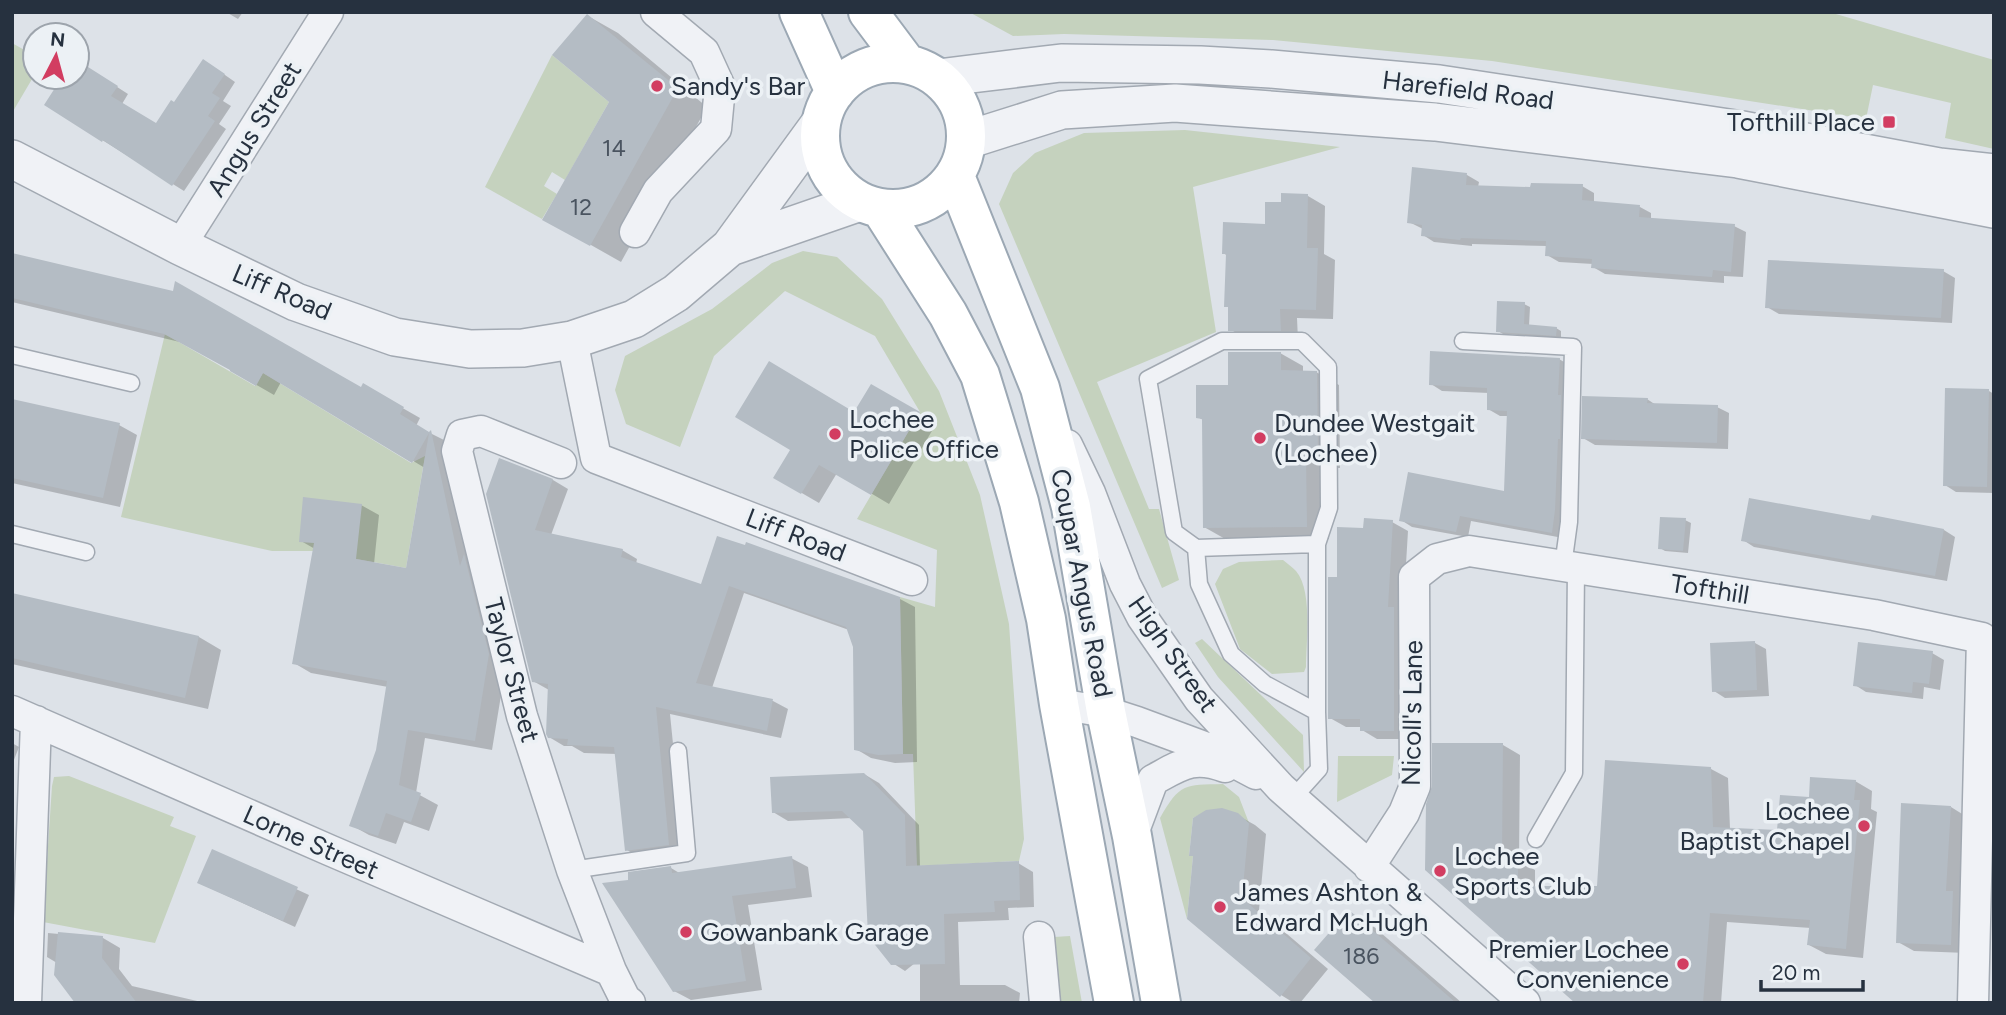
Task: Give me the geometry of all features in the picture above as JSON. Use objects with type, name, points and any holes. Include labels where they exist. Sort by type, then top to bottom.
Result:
[{"type":"main road","name":"Coupar Angus Road","points":[[799,12],[828,107],[820,145],[827,168],[841,188],[871,205],[948,314],[980,375],[1019,502],[1046,619],[1114,1003]]},
{"type":"main road","points":[[868,12],[922,71],[954,95],[964,117],[967,140],[963,159],[955,176],[941,192],[923,203],[902,209],[871,205]]},
{"type":"main road","points":[[828,107],[849,78],[867,68],[887,63],[922,71]]},
{"type":"main road","name":"Coupar Angus Road","points":[[955,176],[1040,388],[1071,507],[1106,712],[1132,836],[1161,1003]]},
{"type":"street","name":"Angus Street","points":[[180,246],[328,12]]},
{"type":"street","points":[[635,232],[658,191],[716,129],[720,87],[705,52],[656,12]]},
{"type":"street","name":"Harefield Road","points":[[922,71],[1061,63],[1200,65],[1439,84],[1742,130],[1939,167],[1994,173]]},
{"type":"street","name":"Harefield Road","points":[[967,140],[1062,110],[1175,103],[1435,122],[1738,159],[1994,209]]},
{"type":"street","name":"Liff Road","points":[[12,159],[180,246],[296,302],[395,337],[470,349],[523,348],[572,340],[634,319],[676,293],[730,247],[828,107]]},
{"type":"street","name":"Liff Road","points":[[730,247],[871,205]]},
{"type":"street","name":"Liff Road","points":[[572,340],[596,458],[912,580]]},
{"type":"street","name":"High Street","points":[[1040,388],[1090,493],[1125,584],[1142,617],[1199,699],[1287,793],[1321,825],[1525,1003]]},
{"type":"street","name":"Taylor Street","points":[[561,463],[481,432],[462,435],[457,451],[522,716],[572,870],[611,971],[627,1001]]},
{"type":"street","name":"Tofthill","points":[[1437,559],[1469,551],[1988,631]]},
{"type":"street","name":"Nicoll's Lane","points":[[1370,866],[1404,813],[1415,786],[1414,577],[1437,559]]},
{"type":"street","points":[[1973,1003],[1985,823],[1988,631]]},
{"type":"street","name":"High Street","points":[[1059,704],[1106,712],[1207,748],[1287,793]]},
{"type":"street","points":[[24,716],[26,1003]]},
{"type":"street","name":"Lorne Street","points":[[24,716],[611,971]]},
{"type":"street","name":"High Street","points":[[1132,836],[1153,780],[1186,763],[1210,762],[1287,793]]},
{"type":"street","points":[[1039,937],[1045,1003]]},
{"type":"lane","points":[[1287,793],[1319,769],[1317,544],[1329,508],[1328,367],[1302,341],[1222,341],[1149,379],[1174,532],[1196,548],[1317,544]]},
{"type":"lane","points":[[1463,341],[1573,346],[1569,522],[1574,773],[1536,839]]},
{"type":"lane","points":[[12,355],[131,383]]},
{"type":"lane","points":[[12,534],[86,552]]},
{"type":"lane","points":[[1196,548],[1199,584],[1231,654],[1265,684],[1317,712]]},
{"type":"lane","points":[[572,870],[687,853],[678,751]]},
{"type":"green space","points":[[969,12],[1829,12],[1994,60],[1994,149],[1945,138],[1951,103],[1873,85],[1866,119],[1492,61],[1273,40],[1064,34],[1013,36]]},
{"type":"green space","points":[[12,43],[21,48],[21,91],[25,91],[12,113]]},
{"type":"green space","points":[[552,55],[609,102],[565,180],[552,172],[544,186],[557,194],[542,219],[485,187]]},
{"type":"green space","points":[[1185,130],[1340,147],[1193,187],[1216,332],[1097,382],[1149,509],[1159,509],[1179,580],[1162,588],[999,204],[1013,173],[1035,153],[1084,133]]},
{"type":"green space","points":[[803,251],[837,257],[882,299],[939,391],[980,495],[1009,624],[1024,839],[1019,861],[917,866],[913,754],[903,754],[900,597],[935,607],[937,550],[857,519],[920,412],[875,336],[785,291],[714,356],[680,447],[626,424],[615,390],[625,356],[712,309],[772,263]]},
{"type":"green space","points":[[165,334],[255,386],[263,373],[411,463],[425,456],[406,568],[313,551],[272,551],[121,517]]},
{"type":"green space","points":[[1283,560],[1296,571],[1305,591],[1306,667],[1304,672],[1272,674],[1240,649],[1215,584],[1223,569],[1239,562]]},
{"type":"green space","points":[[1202,639],[1303,735],[1304,772],[1218,677],[1195,643]]},
{"type":"green space","points":[[1338,756],[1394,756],[1392,775],[1337,802]]},
{"type":"green space","points":[[69,776],[174,817],[170,826],[196,836],[155,943],[43,922],[52,786],[54,777]]},
{"type":"green space","points":[[1223,784],[1239,797],[1249,823],[1236,814],[1222,811],[1207,812],[1193,818],[1189,856],[1193,856],[1187,919],[1160,818],[1173,798],[1184,788]]},
{"type":"green space","points":[[1070,936],[1082,1003],[1059,1003],[1054,937]]},
{"type":"building","points":[[587,14],[678,88],[590,246],[542,220],[609,102],[552,55]]},
{"type":"building","points":[[203,59],[225,74],[212,93],[220,98],[208,116],[215,121],[172,186],[44,105],[53,91],[91,91],[91,69],[118,86],[111,96],[156,123],[171,100],[174,102]]},
{"type":"building","points":[[1412,167],[1467,173],[1466,185],[1530,187],[1531,183],[1583,184],[1582,200],[1640,205],[1639,217],[1735,224],[1731,272],[1713,270],[1712,277],[1591,268],[1592,259],[1545,256],[1546,241],[1460,240],[1421,236],[1422,225],[1407,223]]},
{"type":"building","points":[[1281,193],[1308,194],[1307,248],[1318,248],[1316,310],[1280,309],[1281,331],[1228,331],[1228,307],[1224,307],[1226,254],[1222,254],[1223,222],[1265,224],[1265,202],[1281,202]]},
{"type":"building","points":[[12,253],[173,291],[175,281],[361,387],[363,383],[404,407],[400,414],[429,432],[431,430],[460,566],[464,554],[489,654],[475,741],[408,730],[399,785],[421,793],[411,822],[386,813],[378,836],[349,826],[376,750],[387,681],[292,664],[314,543],[299,542],[303,497],[362,504],[356,559],[406,568],[429,433],[412,463],[263,373],[256,386],[164,334],[12,298]]},
{"type":"building","points":[[1768,260],[1944,269],[1941,318],[1765,308]]},
{"type":"building","points":[[1497,301],[1525,302],[1524,324],[1557,327],[1556,336],[1496,332]]},
{"type":"building","points":[[1430,351],[1560,358],[1560,439],[1552,533],[1460,516],[1456,532],[1399,521],[1408,472],[1504,491],[1507,411],[1487,410],[1487,388],[1429,385]]},
{"type":"building","name":"Dundee Westgait (Lochee)","points":[[1228,352],[1281,352],[1281,370],[1317,371],[1318,456],[1306,456],[1307,527],[1203,528],[1202,419],[1196,418],[1196,385],[1228,385]]},
{"type":"building","name":"Lochee Police Office","points":[[769,361],[854,412],[871,384],[920,412],[871,495],[819,465],[801,494],[773,478],[790,450],[735,417]]},
{"type":"building","points":[[1945,388],[1989,389],[1987,487],[1943,486]]},
{"type":"building","points":[[1582,396],[1648,398],[1647,403],[1718,405],[1717,443],[1581,439]]},
{"type":"building","points":[[12,399],[120,423],[103,498],[12,478]]},
{"type":"building","points":[[499,458],[553,479],[535,530],[623,549],[621,557],[701,584],[717,536],[745,545],[746,542],[900,597],[903,754],[878,755],[854,750],[853,647],[846,627],[729,586],[696,683],[773,699],[767,731],[656,707],[669,845],[625,851],[614,747],[567,745],[568,739],[548,738],[546,734],[548,684],[532,682],[486,494]]},
{"type":"building","points":[[1749,498],[1870,520],[1872,515],[1944,529],[1935,576],[1741,541]]},
{"type":"building","points":[[1660,517],[1686,518],[1683,551],[1658,549]]},
{"type":"building","points":[[1364,518],[1393,520],[1388,607],[1394,607],[1394,731],[1360,731],[1360,719],[1328,719],[1328,577],[1337,577],[1337,527],[1363,528]]},
{"type":"building","points":[[12,593],[199,636],[185,698],[12,658]]},
{"type":"building","points":[[1755,641],[1757,690],[1712,692],[1710,643]]},
{"type":"building","points":[[1858,642],[1933,651],[1929,684],[1913,682],[1912,693],[1853,686]]},
{"type":"building","points":[[1432,743],[1503,743],[1502,858],[1518,858],[1518,886],[1597,886],[1605,760],[1711,767],[1713,827],[1777,830],[1780,795],[1809,797],[1810,777],[1856,780],[1854,800],[1860,800],[1846,949],[1807,945],[1810,920],[1710,913],[1703,1003],[1575,1003],[1425,870],[1426,804],[1432,786]]},
{"type":"building","points":[[864,773],[905,815],[906,866],[1019,861],[1020,900],[994,901],[995,912],[944,914],[945,964],[891,965],[868,936],[863,831],[842,811],[772,813],[770,777]]},
{"type":"building","points":[[1901,803],[1951,806],[1946,891],[1953,891],[1951,945],[1896,943]]},
{"type":"building","name":"James Ashton & Edward McHugh","points":[[1222,808],[1238,813],[1249,823],[1242,898],[1311,958],[1280,997],[1187,919],[1193,856],[1189,856],[1193,818],[1206,810]]},
{"type":"building","points":[[212,849],[298,887],[283,921],[197,883]]},
{"type":"building","name":"Gowanbank Garage","points":[[792,856],[796,888],[732,896],[746,981],[673,992],[602,883],[628,880],[628,872],[671,866],[672,873]]},
{"type":"building","points":[[1349,910],[1456,1003],[1375,1003],[1314,950]]},
{"type":"building","points":[[58,932],[103,936],[102,958],[137,1003],[75,1003],[54,975]]},
{"type":"place","name":"Sandy's Bar","points":[[657,86]]},
{"type":"place","name":"Tofthill Place","points":[[1889,122]]},
{"type":"place","name":"Lochee Police Office","points":[[835,434]]},
{"type":"place","name":"Dundee Westgait (Lochee)","points":[[1260,438]]},
{"type":"place","name":"Lochee Baptist Chapel","points":[[1864,826]]},
{"type":"place","name":"Lochee Sports Club","points":[[1440,871]]},
{"type":"place","name":"James Ashton & Edward McHugh","points":[[1220,907]]},
{"type":"place","name":"Gowanbank Garage","points":[[686,932]]},
{"type":"place","name":"Premier Lochee Convenience","points":[[1683,964]]}]
